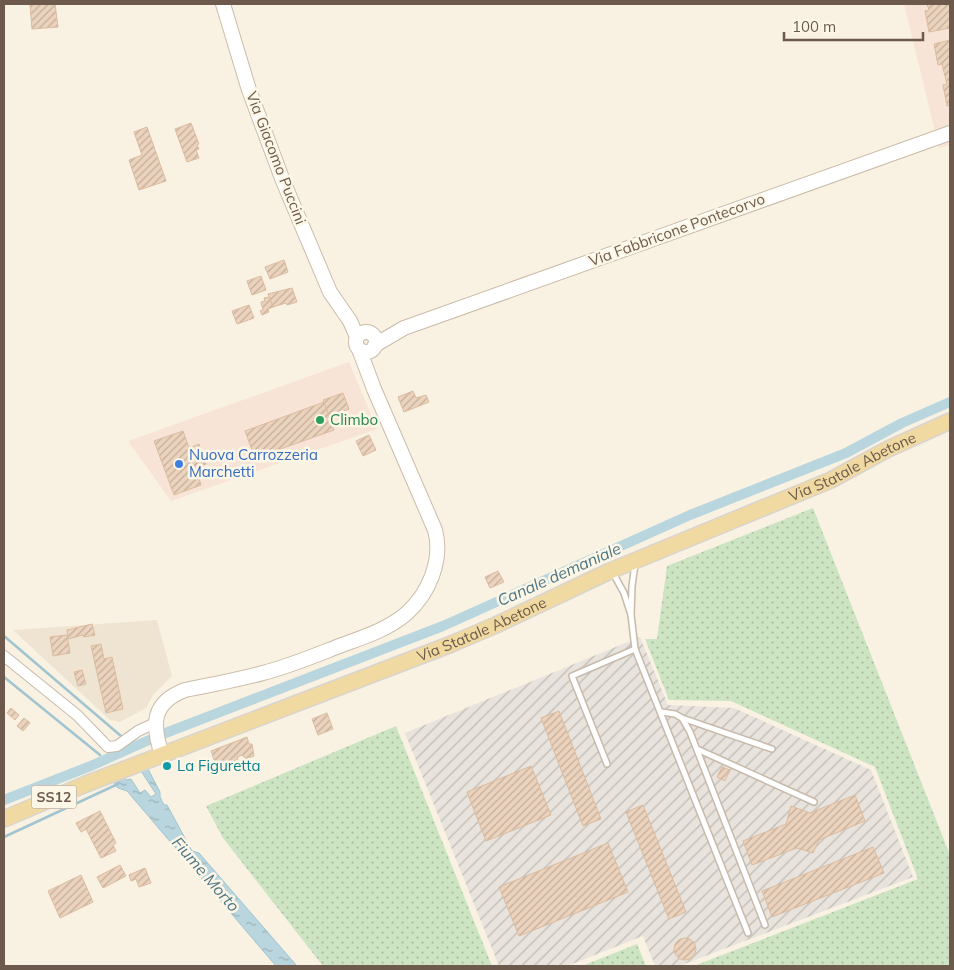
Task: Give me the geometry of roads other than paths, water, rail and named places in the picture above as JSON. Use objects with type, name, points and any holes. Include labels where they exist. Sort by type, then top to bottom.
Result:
[{"type":"main road","name":"Via Statale Abetone","points":[[4,819],[157,755],[449,645],[610,571],[825,483],[888,449],[950,421]]},
{"type":"street","name":"Via Giacomo Puccini","points":[[155,726],[162,705],[174,695],[185,690],[271,671],[362,637],[390,624],[413,607],[422,594],[435,567],[437,553],[436,536],[427,510],[370,378],[367,341],[330,292],[273,158],[249,90],[223,4]]},
{"type":"street","name":"Via Fabbricone Pontecorvo","points":[[367,341],[950,133]]},
{"type":"street","points":[[4,656],[76,716],[108,747],[117,746],[138,731],[155,726],[157,755]]},
{"type":"lane","points":[[636,560],[632,586],[631,614],[636,649],[748,934]]},
{"type":"lane","points":[[610,571],[617,578],[631,614]]},
{"type":"lane","points":[[607,764],[572,676],[636,649]]},
{"type":"lane","points":[[661,712],[675,714],[772,749]]},
{"type":"lane","points":[[682,718],[697,749],[765,925]]},
{"type":"lane","points":[[697,749],[814,802]]},
{"type":"water","name":"Fiume Morto","points":[[148,769],[160,792],[164,805],[167,805],[192,851],[199,853],[297,966],[276,966],[127,791],[118,788],[113,782],[124,777],[126,780],[131,779],[140,793],[145,790],[151,797],[156,794],[141,771]]},
{"type":"waterway","name":"Canale demaniale","points":[[163,734],[443,626],[690,515],[846,453],[902,423],[950,402]]},
{"type":"waterway","points":[[4,636],[121,736]]},
{"type":"waterway","points":[[4,677],[100,755]]},
{"type":"waterway","name":"Canale demaniale","points":[[4,800],[93,765],[149,740]]},
{"type":"waterway","points":[[4,837],[118,784]]},
{"type":"place","name":"Climbo","points":[[320,420]]},
{"type":"place","name":"Nuova Carrozzeria Marchetti","points":[[179,464]]},
{"type":"place","name":"La Figuretta","points":[[167,766]]}]
